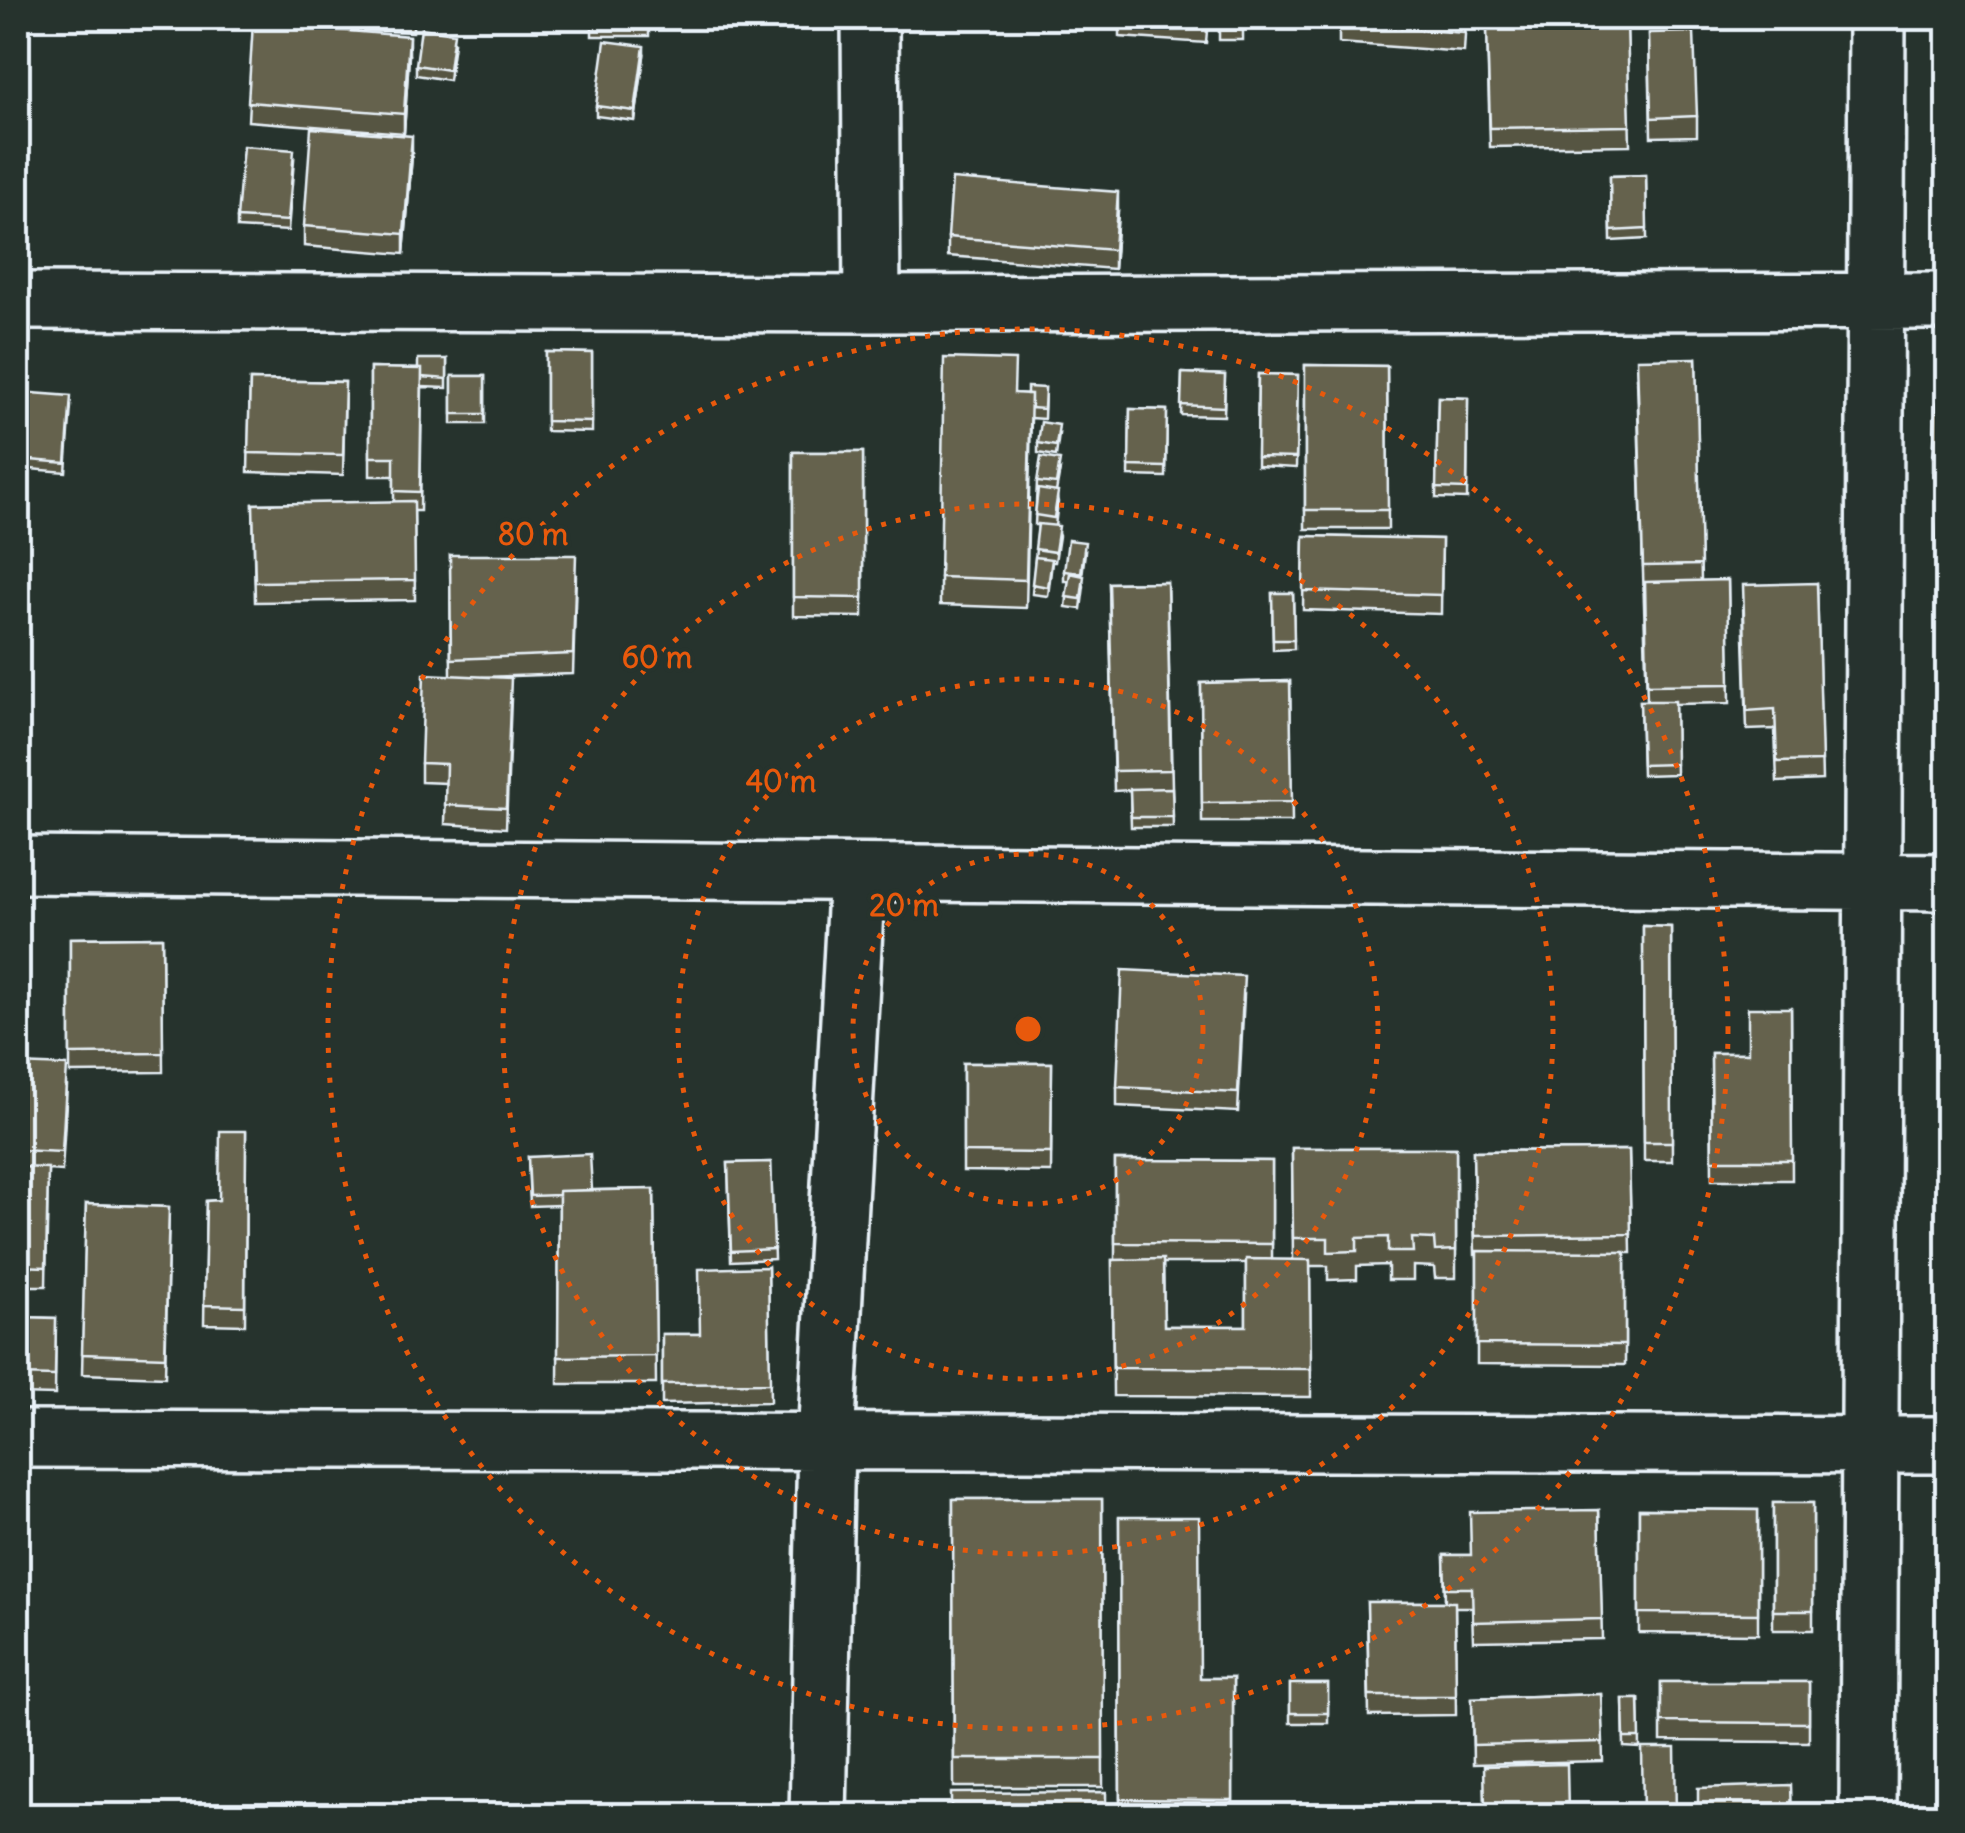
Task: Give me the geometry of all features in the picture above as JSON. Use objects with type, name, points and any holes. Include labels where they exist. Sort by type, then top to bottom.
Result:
[{"type":"street","points":[[870,18],[872,304]]},
{"type":"street","points":[[1868,1816],[1878,18]]},
{"type":"street","points":[[18,301],[1948,302]]},
{"type":"street","points":[[18,865],[1948,882]]},
{"type":"street","points":[[818,1816],[826,1441],[857,873]]},
{"type":"street","points":[[18,1439],[1948,1445]]},
{"type":"building","points":[[1123,18],[1207,18],[1206,24]]},
{"type":"building","points":[[1219,18],[1243,18],[1243,30],[1219,30]]},
{"type":"building","points":[[1339,18],[1465,18],[1464,33],[1339,24]]},
{"type":"building","points":[[253,23],[409,36],[404,114],[248,102]]},
{"type":"building","points":[[1627,24],[1630,126],[1490,128],[1487,28]]},
{"type":"building","points":[[421,28],[454,33],[449,70],[416,65]]},
{"type":"building","points":[[1694,32],[1697,116],[1651,118],[1649,33]]},
{"type":"building","points":[[605,41],[644,46],[635,111],[596,106]]},
{"type":"building","points":[[311,128],[412,136],[404,234],[304,226]]},
{"type":"building","points":[[243,146],[294,150],[288,221],[237,218]]},
{"type":"building","points":[[1646,175],[1647,229],[1611,231],[1610,176]]},
{"type":"building","points":[[952,179],[1118,192],[1114,250],[948,237]]},
{"type":"building","points":[[546,352],[592,353],[592,422],[546,421]]},
{"type":"building","points":[[944,358],[1015,360],[1014,393],[1031,394],[1026,580],[940,577]]},
{"type":"building","points":[[1696,358],[1701,565],[1643,566],[1637,359]]},
{"type":"building","points":[[418,359],[447,359],[447,379],[422,377]]},
{"type":"building","points":[[1939,360],[1948,360],[1948,458],[1933,457]]},
{"type":"building","points":[[1305,365],[1387,366],[1388,510],[1305,510]]},
{"type":"building","points":[[370,368],[422,369],[420,492],[394,491],[394,457],[370,457]]},
{"type":"building","points":[[1182,373],[1225,375],[1224,407],[1181,405]]},
{"type":"building","points":[[1258,374],[1298,375],[1296,458],[1257,457]]},
{"type":"building","points":[[452,376],[485,376],[485,414],[452,414]]},
{"type":"building","points":[[250,380],[345,382],[343,455],[248,453]]},
{"type":"building","points":[[1027,387],[1045,388],[1044,409],[1031,408]]},
{"type":"building","points":[[19,392],[71,396],[66,463],[18,459]]},
{"type":"building","points":[[1438,397],[1468,398],[1467,489],[1436,488]]},
{"type":"building","points":[[1130,409],[1167,410],[1166,467],[1129,466]]},
{"type":"building","points":[[1041,422],[1059,425],[1056,446],[1038,443]]},
{"type":"building","points":[[793,452],[863,452],[863,598],[793,597]]},
{"type":"building","points":[[1041,457],[1060,460],[1056,484],[1037,482]]},
{"type":"building","points":[[1038,489],[1058,492],[1054,518],[1035,515]]},
{"type":"building","points":[[414,501],[415,580],[255,582],[253,504]]},
{"type":"building","points":[[1939,505],[1948,505],[1948,557],[1936,556]]},
{"type":"building","points":[[1038,524],[1059,526],[1055,552],[1035,549]]},
{"type":"building","points":[[1304,536],[1442,539],[1441,595],[1303,591]]},
{"type":"building","points":[[1068,540],[1085,542],[1081,573],[1064,571]]},
{"type":"building","points":[[450,555],[576,555],[573,654],[451,659]]},
{"type":"building","points":[[1035,557],[1052,559],[1048,587],[1032,584]]},
{"type":"building","points":[[1070,573],[1084,576],[1081,599],[1066,597]]},
{"type":"building","points":[[1728,580],[1730,684],[1647,685],[1645,582]]},
{"type":"building","points":[[1167,582],[1171,770],[1114,771],[1109,583]]},
{"type":"building","points":[[1817,583],[1822,761],[1777,762],[1775,709],[1747,711],[1743,585]]},
{"type":"building","points":[[1272,593],[1293,593],[1294,640],[1273,640]]},
{"type":"building","points":[[424,674],[511,678],[506,808],[445,805],[446,764],[421,763]]},
{"type":"building","points":[[1290,681],[1292,802],[1202,803],[1201,683]]},
{"type":"building","points":[[1640,701],[1675,701],[1676,764],[1642,765]]},
{"type":"building","points":[[1172,788],[1173,817],[1131,817],[1130,789]]},
{"type":"building","points":[[1643,926],[1671,927],[1672,1142],[1644,1142]]},
{"type":"building","points":[[162,937],[163,1053],[70,1054],[70,938]]},
{"type":"building","points":[[1122,970],[1244,976],[1238,1093],[1117,1087]]},
{"type":"building","points":[[1748,1008],[1791,1008],[1792,1160],[1712,1160],[1711,1053],[1748,1053]]},
{"type":"building","points":[[963,1063],[1052,1063],[1051,1153],[963,1152]]},
{"type":"building","points":[[18,1064],[67,1066],[62,1152],[18,1150]]},
{"type":"building","points":[[1938,1116],[1948,1116],[1948,1163],[1938,1163]]},
{"type":"building","points":[[220,1131],[246,1131],[245,1306],[204,1305],[206,1201],[219,1200]]},
{"type":"building","points":[[1292,1148],[1456,1148],[1456,1250],[1435,1251],[1434,1239],[1412,1238],[1413,1252],[1388,1252],[1388,1237],[1357,1238],[1357,1251],[1328,1252],[1328,1238],[1293,1238]]},
{"type":"building","points":[[1629,1150],[1631,1234],[1475,1236],[1473,1151]]},
{"type":"building","points":[[590,1154],[592,1190],[530,1196],[528,1157]]},
{"type":"building","points":[[1115,1160],[1272,1161],[1272,1244],[1115,1243]]},
{"type":"building","points":[[771,1162],[774,1249],[731,1251],[728,1163]]},
{"type":"building","points":[[18,1167],[48,1168],[46,1267],[18,1266]]},
{"type":"building","points":[[654,1189],[656,1356],[558,1357],[559,1191]]},
{"type":"building","points":[[86,1204],[169,1207],[165,1357],[82,1354]]},
{"type":"building","points":[[1477,1251],[1625,1252],[1625,1345],[1477,1344]]},
{"type":"building","points":[[1163,1259],[1164,1326],[1246,1326],[1246,1259],[1310,1260],[1311,1369],[1113,1368],[1112,1260]]},
{"type":"building","points":[[768,1267],[770,1383],[662,1384],[662,1334],[700,1334],[699,1269]]},
{"type":"building","points":[[18,1317],[56,1318],[55,1376],[18,1375]]},
{"type":"building","points":[[953,1499],[1102,1499],[1103,1759],[954,1759]]},
{"type":"building","points":[[1773,1503],[1813,1503],[1813,1611],[1773,1611]]},
{"type":"building","points":[[1639,1509],[1758,1510],[1758,1614],[1639,1613]]},
{"type":"building","points":[[1599,1510],[1602,1619],[1473,1622],[1472,1588],[1445,1588],[1444,1555],[1471,1555],[1470,1512]]},
{"type":"building","points":[[1944,1516],[1948,1516],[1948,1670],[1943,1670]]},
{"type":"building","points":[[1119,1517],[1199,1517],[1200,1678],[1233,1678],[1233,1800],[1120,1799]]},
{"type":"building","points":[[1367,1602],[1455,1602],[1456,1696],[1369,1696]]},
{"type":"building","points":[[1661,1682],[1809,1682],[1809,1723],[1661,1722]]},
{"type":"building","points":[[1290,1684],[1328,1684],[1328,1713],[1290,1713]]},
{"type":"building","points":[[1601,1694],[1603,1742],[1473,1745],[1472,1698]]},
{"type":"building","points":[[1623,1699],[1639,1699],[1640,1738],[1624,1738]]},
{"type":"building","points":[[1642,1748],[1675,1748],[1676,1816],[1643,1816]]},
{"type":"building","points":[[1567,1764],[1568,1813],[1585,1812],[1585,1816],[1451,1816],[1451,1809],[1485,1808],[1484,1766]]},
{"type":"building","points":[[1791,1785],[1792,1816],[1698,1816],[1698,1788]]},
{"type":"building","points":[[1106,1792],[1106,1816],[951,1816],[951,1793]]}]
